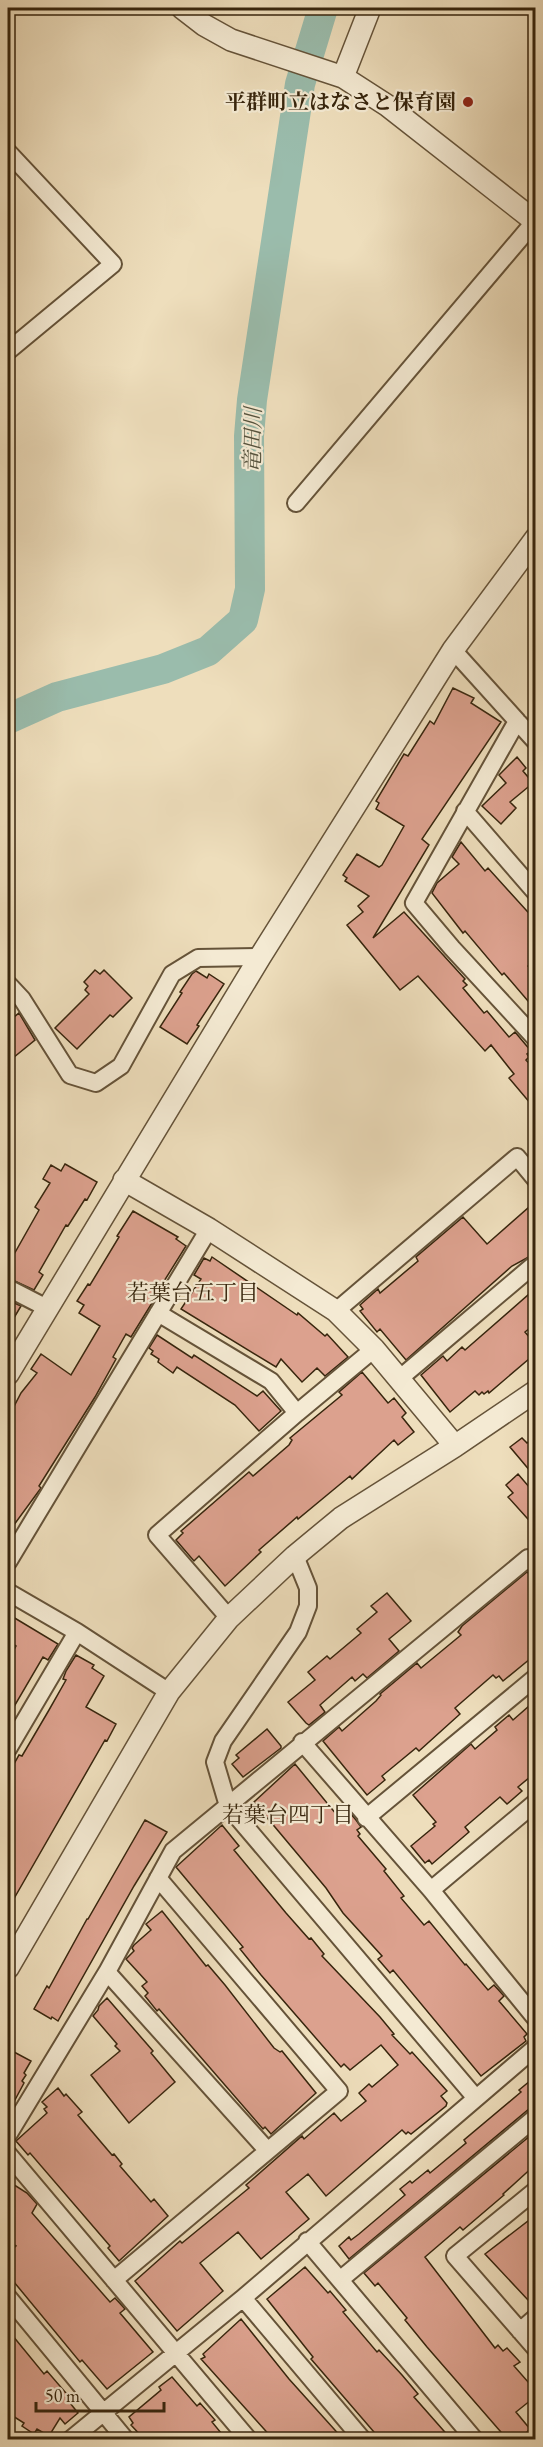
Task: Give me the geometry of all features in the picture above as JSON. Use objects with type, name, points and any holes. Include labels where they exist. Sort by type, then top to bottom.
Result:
[{"type":"street","points":[[182,8],[204,25],[231,40],[336,74],[388,106],[535,222],[296,503]]},
{"type":"street","points":[[336,74],[370,8]]},
{"type":"street","points":[[8,152],[113,264],[8,351]]},
{"type":"street","points":[[8,1374],[260,957],[453,650],[536,538]]},
{"type":"street","points":[[453,650],[536,742]]},
{"type":"street","points":[[517,721],[414,903],[536,1040]]},
{"type":"street","points":[[465,811],[536,893]]},
{"type":"street","points":[[8,984],[22,999],[70,1075],[96,1083],[121,1066],[172,974],[198,958],[260,957]]},
{"type":"street","points":[[336,1311],[517,1157],[536,1180]]},
{"type":"street","points":[[124,1180],[209,1229],[336,1311],[374,1349],[455,1446]]},
{"type":"street","points":[[8,1562],[209,1229]]},
{"type":"street","points":[[399,1379],[536,1263]]},
{"type":"street","points":[[8,1288],[47,1308]]},
{"type":"street","points":[[158,1313],[271,1381],[297,1413]]},
{"type":"street","points":[[229,1618],[157,1535],[374,1349]]},
{"type":"street","points":[[8,1968],[169,1692],[229,1618],[295,1556],[341,1518],[536,1392]]},
{"type":"street","points":[[295,1556],[308,1588],[308,1606],[298,1632],[223,1741],[215,1762],[228,1806],[475,2097]]},
{"type":"street","points":[[8,2135],[107,1972],[173,1851],[528,1558],[536,1566]]},
{"type":"street","points":[[8,1592],[77,1632],[169,1692]]},
{"type":"street","points":[[8,1749],[77,1632]]},
{"type":"street","points":[[366,1818],[536,1677]]},
{"type":"street","points":[[302,1743],[430,1890],[536,2019]]},
{"type":"street","points":[[430,1890],[536,1803]]},
{"type":"street","points":[[114,2280],[339,2091],[158,1878]]},
{"type":"street","points":[[107,1972],[267,2150]]},
{"type":"street","points":[[70,2439],[243,2298],[536,2047]]},
{"type":"street","points":[[341,2279],[536,2116]]},
{"type":"street","points":[[8,2154],[249,2439]]},
{"type":"street","points":[[536,2190],[455,2256],[536,2349]]},
{"type":"street","points":[[307,2241],[475,2439]]},
{"type":"street","points":[[8,2297],[126,2439]]},
{"type":"street","points":[[243,2298],[363,2439]]},
{"type":"street","points":[[520,2331],[536,2317]]},
{"type":"building","points":[[453,688],[474,698],[471,703],[501,722],[422,839],[429,845],[373,938],[404,912],[465,979],[463,981],[467,985],[463,988],[484,1013],[487,1011],[509,1037],[515,1032],[531,1051],[527,1054],[529,1057],[526,1060],[536,1071],[536,1110],[509,1078],[514,1074],[491,1045],[485,1051],[418,976],[400,990],[347,925],[363,912],[358,906],[369,896],[345,881],[347,878],[343,875],[357,854],[379,867],[382,865],[404,826],[376,809],[379,803],[376,801],[404,754],[408,756],[430,721],[434,724]]},
{"type":"building","points":[[517,757],[526,768],[523,771],[533,783],[510,802],[516,808],[501,824],[482,806],[506,783],[499,775]]},
{"type":"building","points":[[461,842],[485,871],[488,868],[536,921],[536,959],[528,966],[536,975],[536,995],[528,1001],[504,973],[502,975],[465,931],[463,933],[432,893],[437,883],[459,864],[452,857]]},
{"type":"building","points":[[95,970],[100,974],[104,970],[132,998],[113,1017],[110,1015],[77,1049],[55,1028],[89,994],[85,990],[88,986],[84,982]]},
{"type":"building","points":[[196,971],[207,978],[209,974],[224,984],[187,1044],[160,1027],[182,993],[180,992]]},
{"type":"building","points":[[19,1013],[35,1040],[8,1062],[8,1022]]},
{"type":"building","points":[[65,1164],[97,1182],[87,1200],[85,1199],[68,1226],[66,1225],[39,1272],[43,1275],[34,1290],[8,1278],[8,1265],[39,1210],[35,1207],[50,1183],[43,1179],[51,1165],[61,1171]]},
{"type":"building","points":[[536,1201],[536,1253],[512,1266],[406,1360],[380,1329],[377,1332],[360,1311],[363,1309],[360,1305],[378,1289],[380,1293],[418,1261],[416,1257],[463,1217],[487,1244]]},
{"type":"building","points":[[133,1211],[178,1237],[176,1239],[186,1246],[131,1337],[126,1334],[113,1357],[116,1359],[95,1397],[39,1486],[41,1488],[8,1533],[8,1418],[21,1393],[37,1373],[31,1369],[41,1354],[71,1375],[100,1326],[79,1313],[84,1305],[77,1301],[88,1284],[90,1285]]},
{"type":"building","points":[[212,1257],[297,1315],[298,1313],[325,1336],[327,1334],[348,1357],[325,1376],[317,1368],[302,1382],[281,1359],[276,1367],[181,1309],[201,1279],[194,1275],[204,1258],[210,1261]]},
{"type":"building","points":[[536,1288],[536,1323],[525,1332],[536,1345],[536,1353],[489,1393],[488,1391],[484,1394],[482,1392],[479,1395],[475,1391],[450,1412],[421,1375],[443,1356],[447,1361],[462,1347],[465,1350]]},
{"type":"building","points":[[8,1300],[21,1306],[8,1328]]},
{"type":"building","points":[[157,1335],[192,1358],[194,1355],[257,1396],[263,1391],[281,1411],[259,1431],[235,1405],[177,1367],[173,1373],[158,1362],[159,1359],[151,1354],[153,1351],[149,1348]]},
{"type":"building","points":[[362,1372],[388,1403],[394,1398],[406,1413],[402,1417],[414,1432],[398,1445],[394,1440],[352,1479],[350,1476],[298,1519],[297,1517],[259,1550],[261,1552],[225,1586],[199,1556],[194,1561],[176,1540],[183,1533],[181,1531],[249,1472],[253,1476],[289,1445],[292,1440],[290,1438],[342,1395],[339,1392]]},
{"type":"building","points":[[536,1436],[536,1478],[510,1447],[522,1438],[527,1443]]},
{"type":"building","points":[[518,1474],[536,1495],[536,1528],[508,1497],[513,1493],[506,1485]]},
{"type":"building","points":[[527,1572],[536,1580],[536,1654],[503,1681],[499,1676],[496,1678],[493,1675],[455,1708],[460,1714],[419,1751],[416,1748],[382,1776],[385,1780],[367,1795],[323,1741],[339,1727],[342,1731],[376,1701],[380,1694],[417,1663],[421,1668],[461,1635],[458,1632],[462,1626]]},
{"type":"building","points":[[387,1593],[411,1621],[389,1639],[399,1651],[367,1678],[363,1674],[355,1681],[352,1677],[320,1705],[325,1712],[309,1725],[288,1702],[315,1680],[308,1672],[327,1656],[330,1659],[361,1633],[357,1629],[377,1612],[371,1606]]},
{"type":"building","points":[[8,1614],[58,1644],[48,1660],[43,1657],[8,1717],[8,1661],[16,1646],[8,1640]]},
{"type":"building","points":[[76,1655],[94,1665],[92,1668],[104,1676],[86,1707],[116,1724],[8,1909],[8,1775],[19,1755],[22,1756],[66,1680],[63,1679],[66,1671]]},
{"type":"building","points":[[536,1700],[536,1772],[518,1787],[522,1791],[507,1804],[500,1797],[465,1827],[469,1832],[432,1864],[429,1860],[425,1863],[411,1846],[435,1826],[433,1824],[436,1822],[413,1795],[471,1744],[475,1749],[497,1730],[495,1727],[509,1715],[513,1720]]},
{"type":"building","points":[[267,1729],[281,1748],[243,1777],[232,1764],[239,1758],[236,1755]]},
{"type":"building","points":[[295,1764],[341,1820],[350,1813],[361,1827],[357,1830],[360,1834],[358,1836],[386,1869],[384,1871],[404,1896],[401,1898],[424,1925],[429,1921],[488,1990],[494,1985],[504,1996],[499,2001],[527,2034],[524,2037],[526,2041],[481,2076],[393,1970],[390,1973],[378,1959],[382,1956],[343,1913],[326,1888],[254,1802]]},
{"type":"building","points":[[145,1820],[167,1832],[58,2021],[52,2017],[51,2019],[34,2009],[47,1986],[49,1988]]},
{"type":"building","points":[[222,1825],[239,1846],[234,1850],[286,1913],[309,1939],[311,1938],[324,1954],[322,1956],[380,2017],[394,2034],[392,2035],[410,2054],[412,2052],[447,2091],[441,2096],[447,2103],[411,2134],[408,2132],[406,2134],[402,2130],[326,2196],[308,2174],[286,2192],[309,2219],[261,2259],[238,2232],[200,2263],[223,2291],[177,2331],[135,2281],[180,2241],[182,2243],[249,2188],[246,2185],[302,2136],[304,2139],[334,2113],[341,2121],[366,2101],[359,2093],[369,2084],[372,2087],[398,2065],[381,2045],[350,2070],[344,2064],[341,2067],[261,1975],[240,1949],[243,1947],[176,1867]]},
{"type":"building","points":[[162,1911],[206,1966],[208,1965],[225,1985],[274,2048],[282,2051],[316,2093],[271,2134],[265,2127],[263,2129],[159,2009],[157,2011],[145,1996],[148,1993],[142,1986],[147,1982],[126,1959],[134,1951],[132,1948],[134,1945],[151,1930],[146,1924]]},
{"type":"building","points":[[107,1998],[153,2051],[151,2053],[175,2082],[129,2123],[91,2075],[120,2051],[115,2046],[117,2044],[93,2016]]},
{"type":"building","points":[[14,2052],[31,2061],[24,2073],[26,2075],[22,2081],[24,2083],[8,2113],[8,2064]]},
{"type":"building","points":[[536,2076],[536,2107],[529,2109],[349,2259],[339,2246],[349,2237],[351,2240],[359,2234],[405,2195],[400,2189],[428,2170],[430,2173],[466,2143],[464,2140],[521,2092],[519,2090]]},
{"type":"building","points":[[58,2088],[82,2112],[78,2115],[112,2155],[114,2154],[122,2164],[120,2166],[151,2202],[154,2199],[168,2216],[119,2261],[108,2248],[110,2246],[30,2153],[28,2155],[16,2141],[47,2113],[44,2109],[47,2107],[42,2102]]},
{"type":"building","points":[[536,2131],[536,2164],[463,2230],[460,2227],[425,2257],[495,2348],[498,2345],[503,2351],[507,2348],[520,2362],[514,2366],[536,2391],[536,2396],[516,2412],[530,2429],[527,2432],[534,2439],[507,2439],[427,2347],[378,2283],[375,2286],[364,2273]]},
{"type":"building","points":[[8,2181],[27,2193],[37,2204],[32,2213],[110,2302],[115,2298],[125,2309],[120,2313],[153,2352],[107,2389],[82,2360],[80,2362],[14,2282],[8,2287],[8,2254],[16,2246],[8,2241]]},
{"type":"building","points":[[528,2221],[536,2229],[536,2293],[528,2300],[485,2254]]},
{"type":"building","points":[[305,2267],[328,2293],[330,2291],[346,2310],[343,2312],[377,2352],[379,2350],[402,2375],[418,2394],[414,2397],[451,2439],[380,2439],[311,2359],[313,2357],[267,2299]]},
{"type":"building","points":[[241,2319],[289,2379],[343,2439],[273,2439],[201,2359],[205,2357],[203,2354]]},
{"type":"building","points":[[8,2330],[44,2374],[47,2371],[72,2400],[70,2403],[78,2413],[65,2424],[60,2418],[49,2436],[37,2429],[34,2434],[22,2426],[24,2423],[8,2413]]},
{"type":"building","points":[[172,2377],[197,2406],[200,2403],[215,2420],[212,2422],[226,2439],[144,2439],[131,2425],[133,2423],[129,2417],[161,2390],[159,2387]]},
{"type":"waterway","name":"竜田川","points":[[8,719],[57,697],[163,669],[208,651],[243,620],[250,589],[249,436],[252,400],[300,84],[323,8]]},
{"type":"place","name":"平群町立はなさと保育園","points":[[468,102]]},
{"type":"district","name":"若葉台五丁目","points":[[193,1292]]},
{"type":"district","name":"若葉台四丁目","points":[[288,1814]]}]
